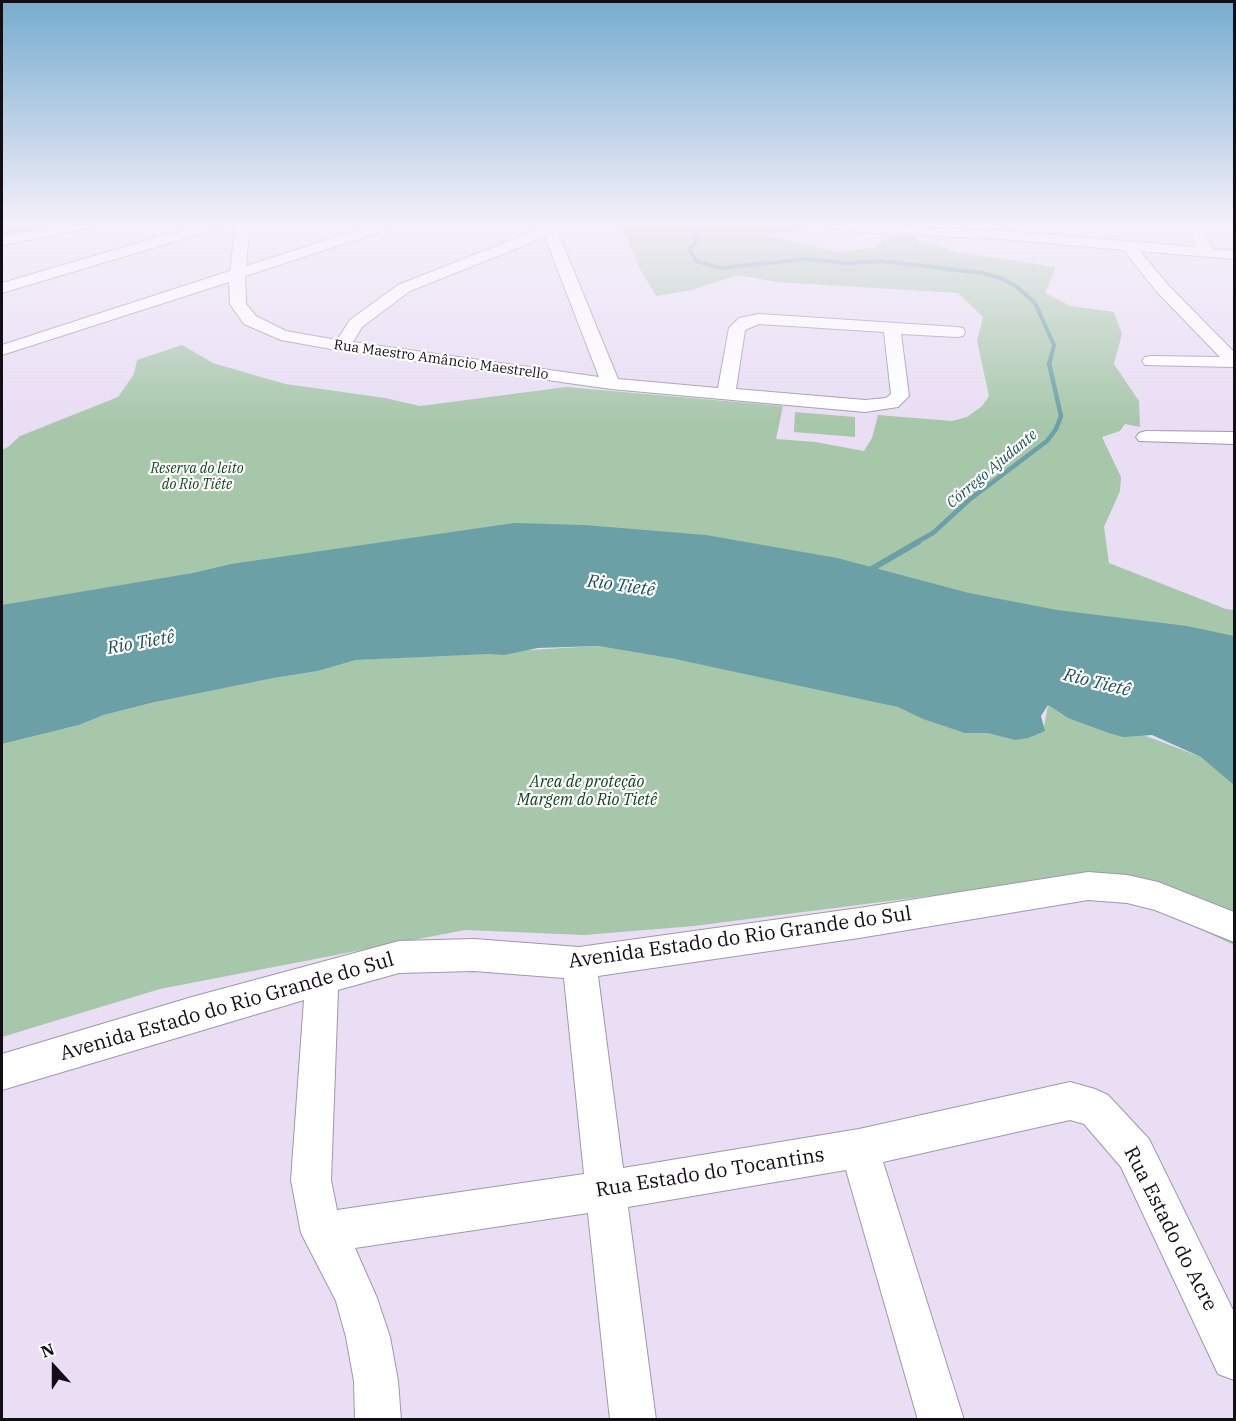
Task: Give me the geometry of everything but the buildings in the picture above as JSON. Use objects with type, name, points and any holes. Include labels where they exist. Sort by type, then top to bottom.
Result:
[{"type":"street","points":[[2,350],[187,289]]},
{"type":"street","name":"Rua Maestro Amâncio Maestrello","points":[[238,289],[238,304],[250,320],[281,335],[342,346],[611,384],[865,406],[891,404],[900,396],[892,328]]},
{"type":"street","points":[[342,346],[356,324],[402,289]]},
{"type":"street","points":[[573,289],[611,384]]},
{"type":"street","points":[[1163,289],[1234,360]]},
{"type":"street","points":[[726,394],[737,328],[745,322],[759,319],[957,332]]},
{"type":"street","points":[[1151,361],[1234,360]]},
{"type":"street","points":[[1146,437],[1234,438]]},
{"type":"street","name":"Avenida Estado do Rio Grande do Sul","points":[[2,1072],[192,1014],[399,957],[474,955],[579,963],[859,923],[1088,886],[1127,889],[1158,896],[1234,927]]},
{"type":"street","points":[[579,963],[604,1191],[633,1419]]},
{"type":"street","points":[[320,979],[321,1001],[312,1180],[321,1233],[340,1263],[356,1298],[368,1337],[376,1381],[378,1419]]},
{"type":"street","name":"Rua Estado do Tocantins","points":[[321,1233],[604,1191],[859,1148],[1070,1101],[1095,1108]]},
{"type":"street","name":"Rua Estado do Acre","points":[[1095,1108],[1135,1153],[1234,1358]]},
{"type":"street","points":[[859,1148],[941,1419]]},
{"type":"green space","name":"Reserva do leito do Rio Tiête","points":[[652,289],[694,289],[692,290],[656,296]]},
{"type":"green space","name":"Reserva do leito do Rio Tiête","points":[[897,289],[1047,289],[1045,293],[1070,306],[1114,312],[1122,334],[1114,364],[1139,401],[1140,427],[1125,424],[1120,431],[1102,437],[1121,477],[1120,491],[1104,527],[1109,563],[1226,609],[1234,610],[1234,668],[2,614],[2,450],[20,436],[118,397],[134,374],[137,360],[182,345],[213,363],[286,384],[385,398],[420,406],[566,387],[783,406],[776,439],[815,442],[864,451],[872,438],[878,415],[952,421],[967,417],[982,406],[989,396],[977,341],[983,317],[958,293]]},
{"type":"green space","points":[[795,412],[855,417],[855,437],[794,432]]},
{"type":"green space","name":"Area de proteção Margem do Rio Tietê","points":[[598,646],[675,659],[1043,732],[1048,705],[1068,718],[1141,734],[1201,757],[1234,782],[1234,945],[1126,895],[983,889],[694,926],[584,935],[465,930],[160,989],[2,1037],[2,744],[79,725],[104,715],[151,703],[318,671],[356,660]]},
{"type":"water","name":"Rio Tietê","points":[[514,523],[584,525],[706,535],[837,558],[969,593],[1057,610],[1187,626],[1234,636],[1234,785],[1201,757],[1152,735],[1123,737],[1109,733],[1068,718],[1048,705],[1041,716],[1045,731],[1028,738],[1015,740],[988,733],[965,733],[923,719],[898,707],[675,659],[598,646],[538,648],[504,655],[356,660],[318,671],[151,703],[104,715],[79,725],[2,744],[2,605],[193,573],[231,564]]},
{"type":"waterway","name":"Córrego Ajudante","points":[[1020,289],[1035,303],[1054,345],[1049,364]]},
{"type":"waterway","name":"Córrego Ajudante","points":[[915,543],[933,533],[969,500],[1047,441],[1056,429],[1061,416],[1049,364]]},
{"type":"waterway","name":"Córrego Ajudante","points":[[868,571],[918,542]]}]
